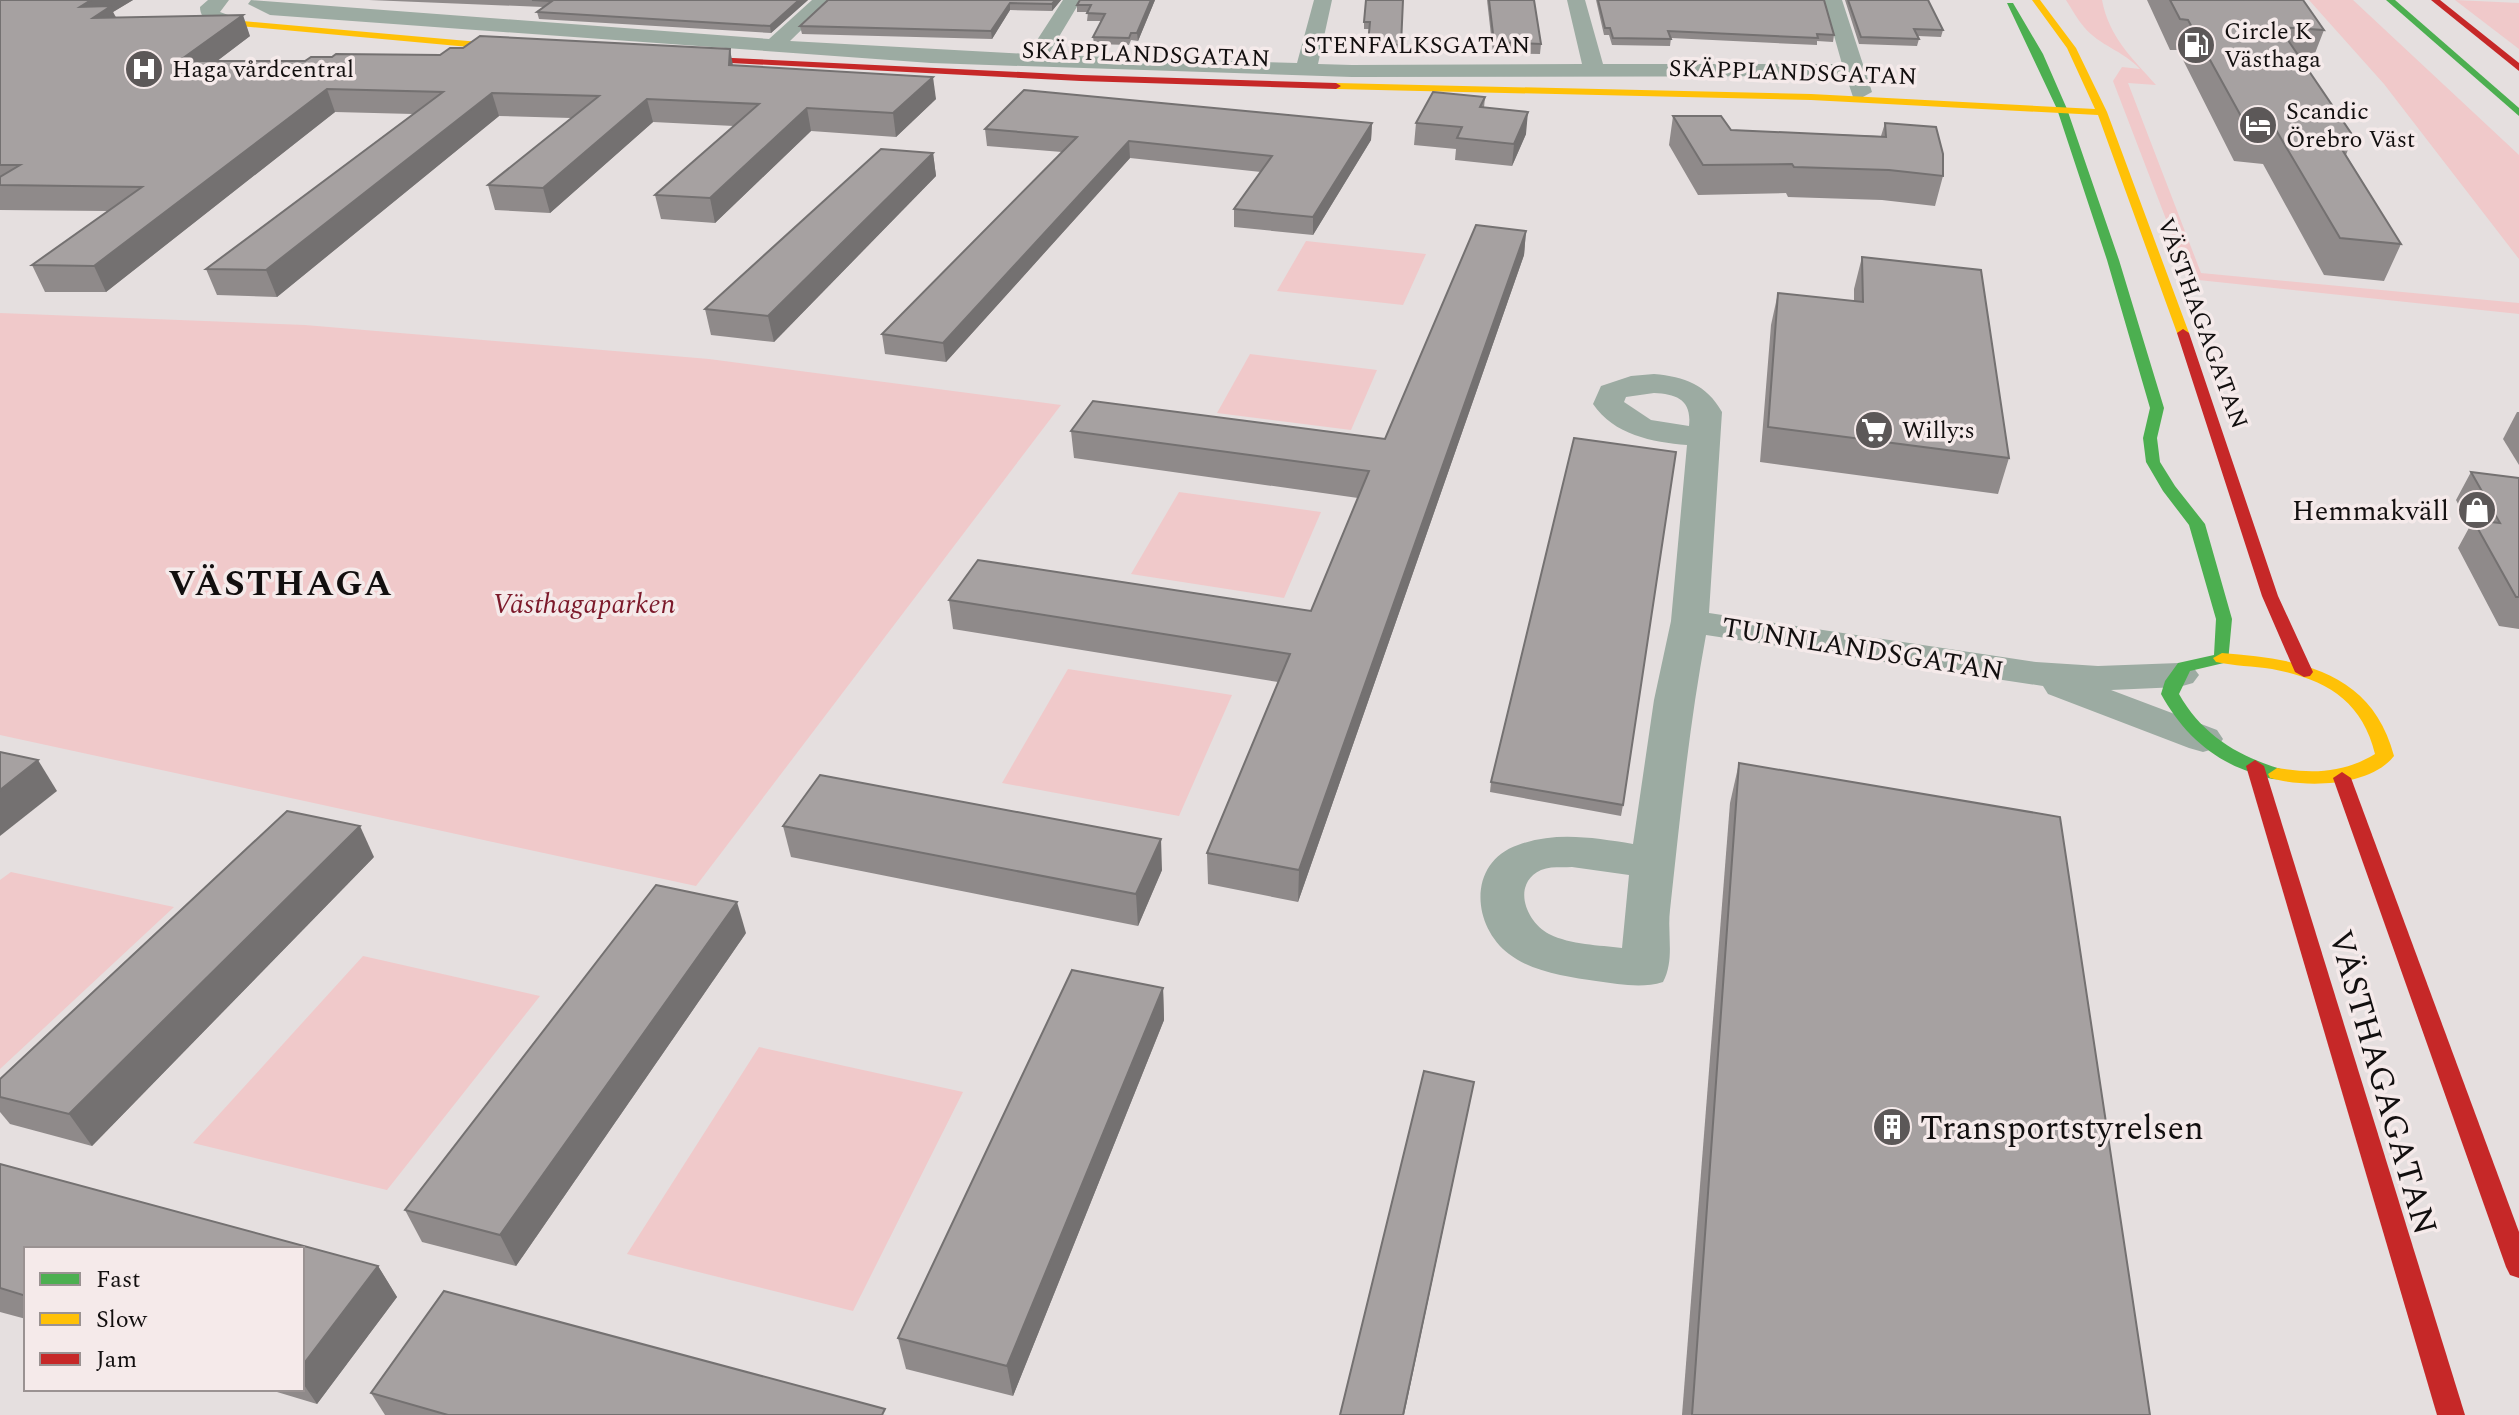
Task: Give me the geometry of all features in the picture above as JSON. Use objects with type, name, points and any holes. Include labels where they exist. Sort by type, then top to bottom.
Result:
[{"type":"main road","points":[[2006,0],[2038,54],[2062,109],[2113,260],[2157,408],[2150,438],[2153,462],[2168,488],[2197,524],[2224,619],[2222,658]]},
{"type":"main road","name":"VÄSTHAGAGATAN","points":[[2036,0],[2071,48],[2102,112],[2186,342],[2270,596],[2304,672]]},
{"type":"main road","points":[[2390,0],[2519,113]]},
{"type":"main road","points":[[2435,0],[2519,68]]},
{"type":"main road","points":[[232,23],[536,50]]},
{"type":"main road","name":"SKÄPPLANDSGATAN","points":[[659,57],[1007,75],[1327,86],[1583,89],[2102,112]]},
{"type":"main road","points":[[2222,658],[2249,659],[2304,672],[2334,685],[2373,716],[2382,732],[2385,756],[2375,765],[2342,778],[2298,777],[2255,766],[2224,753],[2203,739],[2186,723],[2170,694],[2184,667],[2222,658]]},
{"type":"main road","name":"VÄSTHAGAGATAN","points":[[2255,766],[2451,1415]]},
{"type":"main road","name":"VÄSTHAGAGATAN","points":[[2342,778],[2519,1267]]},
{"type":"street","points":[[220,0],[210,7],[210,14],[218,20],[232,23]]},
{"type":"street","points":[[772,47],[823,0]]},
{"type":"street","points":[[1034,60],[1072,0]]},
{"type":"street","points":[[1306,70],[1323,0]]},
{"type":"street","points":[[1576,0],[1594,71]]},
{"type":"street","points":[[1833,0],[1865,101]]},
{"type":"street","name":"STENFALKSGATAN","points":[[261,3],[871,55],[1306,70],[1855,70]]},
{"type":"street","points":[[458,45],[522,11]]},
{"type":"street","name":"TUNNLANDSGATAN","points":[[1653,863],[1674,700],[1690,621],[1703,436]]},
{"type":"street","name":"TUNNLANDSGATAN","points":[[1690,621],[2036,674],[2098,678],[2179,675]]},
{"type":"street","name":"TUNNLANDSGATAN","points":[[2036,674],[2203,739]]},
{"type":"green space","points":[[2066,0],[2102,0],[2116,36],[2156,85],[2128,83],[2201,273],[2519,303],[2519,314],[2189,279],[2113,81],[2122,67],[2140,69],[2090,33]]},
{"type":"green space","points":[[2309,0],[2353,0],[2519,155],[2519,259],[2384,84]]},
{"type":"green space","points":[[2455,0],[2519,3],[2519,49]]},
{"type":"green space","points":[[1306,241],[1426,254],[1403,305],[1277,291]]},
{"type":"green space","name":"Västhagaparken","points":[[0,313],[305,325],[709,359],[1061,405],[696,886],[0,735]]},
{"type":"green space","points":[[1250,354],[1377,370],[1351,430],[1217,413]]},
{"type":"green space","points":[[1179,492],[1321,512],[1284,598],[1131,574]]},
{"type":"green space","points":[[1068,669],[1232,695],[1179,816],[1002,783]]},
{"type":"green space","points":[[11,872],[174,907],[0,1069],[0,880]]},
{"type":"green space","points":[[363,956],[540,996],[387,1190],[193,1143]]},
{"type":"green space","points":[[759,1047],[963,1092],[853,1311],[627,1254]]},
{"type":"building","points":[[0,0],[91,0],[80,7],[111,6],[93,18],[243,15],[179,61],[305,61],[311,57],[332,57],[336,54],[440,55],[450,48],[463,48],[480,36],[730,49],[729,65],[933,77],[893,113],[807,108],[710,198],[655,195],[759,104],[647,99],[543,188],[488,185],[599,96],[492,93],[266,270],[206,269],[443,92],[327,89],[94,266],[32,265],[142,187],[0,185],[0,177],[20,165],[0,165]]},
{"type":"building","points":[[532,0],[799,0],[770,26],[537,12],[552,1]]},
{"type":"building","points":[[828,0],[1055,0],[1052,4],[1010,3],[991,31],[800,26]]},
{"type":"building","points":[[1080,0],[1151,0],[1137,33],[1131,33],[1129,38],[1093,37],[1105,14],[1087,13],[1091,5],[1077,5]]},
{"type":"building","points":[[1366,0],[1403,0],[1401,45],[1368,44],[1370,22],[1364,22]]},
{"type":"building","points":[[1489,0],[1534,0],[1541,44],[1494,42]]},
{"type":"building","points":[[1598,0],[1824,0],[1834,35],[1817,34],[1818,38],[1668,31],[1671,39],[1613,38],[1610,28],[1605,28]]},
{"type":"building","points":[[1848,0],[1928,0],[1943,30],[1914,29],[1919,39],[1861,37]]},
{"type":"building","points":[[2170,0],[2303,0],[2324,30],[2279,27],[2353,136],[2333,135],[2401,244],[2340,238],[2276,130],[2247,127],[2188,20],[2180,19]]},
{"type":"building","points":[[1024,90],[1372,123],[1313,217],[1234,209],[1272,156],[1129,141],[943,343],[882,334],[1077,137],[985,129]]},
{"type":"building","points":[[1433,92],[1485,97],[1480,107],[1528,112],[1514,144],[1457,138],[1462,127],[1416,123]]},
{"type":"building","points":[[1673,116],[1721,116],[1731,130],[1886,137],[1885,123],[1936,127],[1943,154],[1943,176],[1889,170],[1794,167],[1792,164],[1703,165]]},
{"type":"building","points":[[881,149],[933,153],[768,316],[705,309]]},
{"type":"building","points":[[1476,225],[1526,231],[1299,870],[1207,853],[1290,654],[949,600],[978,560],[1311,611],[1369,471],[1071,431],[1093,401],[1385,439]]},
{"type":"building","points":[[1862,257],[1981,270],[2009,458],[1768,427],[1778,293],[1863,302]]},
{"type":"building","points":[[1574,438],[1676,452],[1623,805],[1491,782]]},
{"type":"building","points":[[2471,472],[2519,478],[2519,597],[2516,597],[2473,520],[2500,523]]},
{"type":"building","points":[[0,752],[38,760],[0,790]]},
{"type":"building","name":"Transportstyrelsen","points":[[1739,763],[2060,817],[2150,1415],[1692,1415]]},
{"type":"building","points":[[820,775],[1161,839],[1136,894],[783,826]]},
{"type":"building","points":[[287,811],[360,826],[69,1114],[0,1097],[0,1079]]},
{"type":"building","points":[[656,885],[737,902],[500,1235],[405,1210]]},
{"type":"building","points":[[1072,970],[1163,988],[1007,1366],[898,1338]]},
{"type":"building","points":[[1424,1071],[1474,1082],[1403,1415],[1340,1415]]},
{"type":"building","points":[[0,1164],[378,1266],[304,1363],[304,1247],[24,1247],[24,1295],[0,1288]]},
{"type":"building","points":[[444,1291],[885,1409],[882,1415],[448,1415],[371,1393]]},
{"type":"traffic: fast","points":[[2390,0],[2519,113]]},
{"type":"traffic: fast","points":[[2010,5],[2038,54],[2062,109],[2113,260],[2157,408],[2150,438],[2153,462],[2168,488],[2197,524],[2224,619],[2222,658]]},
{"type":"traffic: fast","points":[[2222,658],[2184,667],[2174,681],[2170,694],[2189,723],[2214,746],[2244,763],[2277,774]]},
{"type":"traffic: slow","points":[[2036,0],[2071,48],[2102,112],[2183,333]]},
{"type":"traffic: slow","points":[[232,23],[524,49]]},
{"type":"traffic: slow","points":[[1336,86],[1811,97],[2102,112]]},
{"type":"traffic: slow","points":[[2222,658],[2273,664],[2324,680],[2347,692],[2365,709],[2378,730],[2385,756],[2359,770],[2320,778],[2277,774]]},
{"type":"traffic: jam","points":[[2435,0],[2519,68]]},
{"type":"traffic: jam","points":[[673,57],[1081,78],[1336,86]]},
{"type":"traffic: jam","points":[[2183,333],[2270,596],[2304,672]]},
{"type":"traffic: jam","points":[[2255,766],[2451,1415]]},
{"type":"traffic: jam","points":[[2342,778],[2519,1267]]},
{"type":"place","name":"Circle K Västhaga","points":[[2196,45]]},
{"type":"place","name":"Haga vårdcentral","points":[[144,69]]},
{"type":"place","name":"Scandic Örebro Väst","points":[[2258,125]]},
{"type":"place","name":"Willy:s","points":[[1874,430]]},
{"type":"place","name":"Hemmakväll","points":[[2477,510]]},
{"type":"place","name":"Transportstyrelsen","points":[[1892,1127]]},
{"type":"district","name":"VÄSTHAGA","points":[[281,582]]}]
